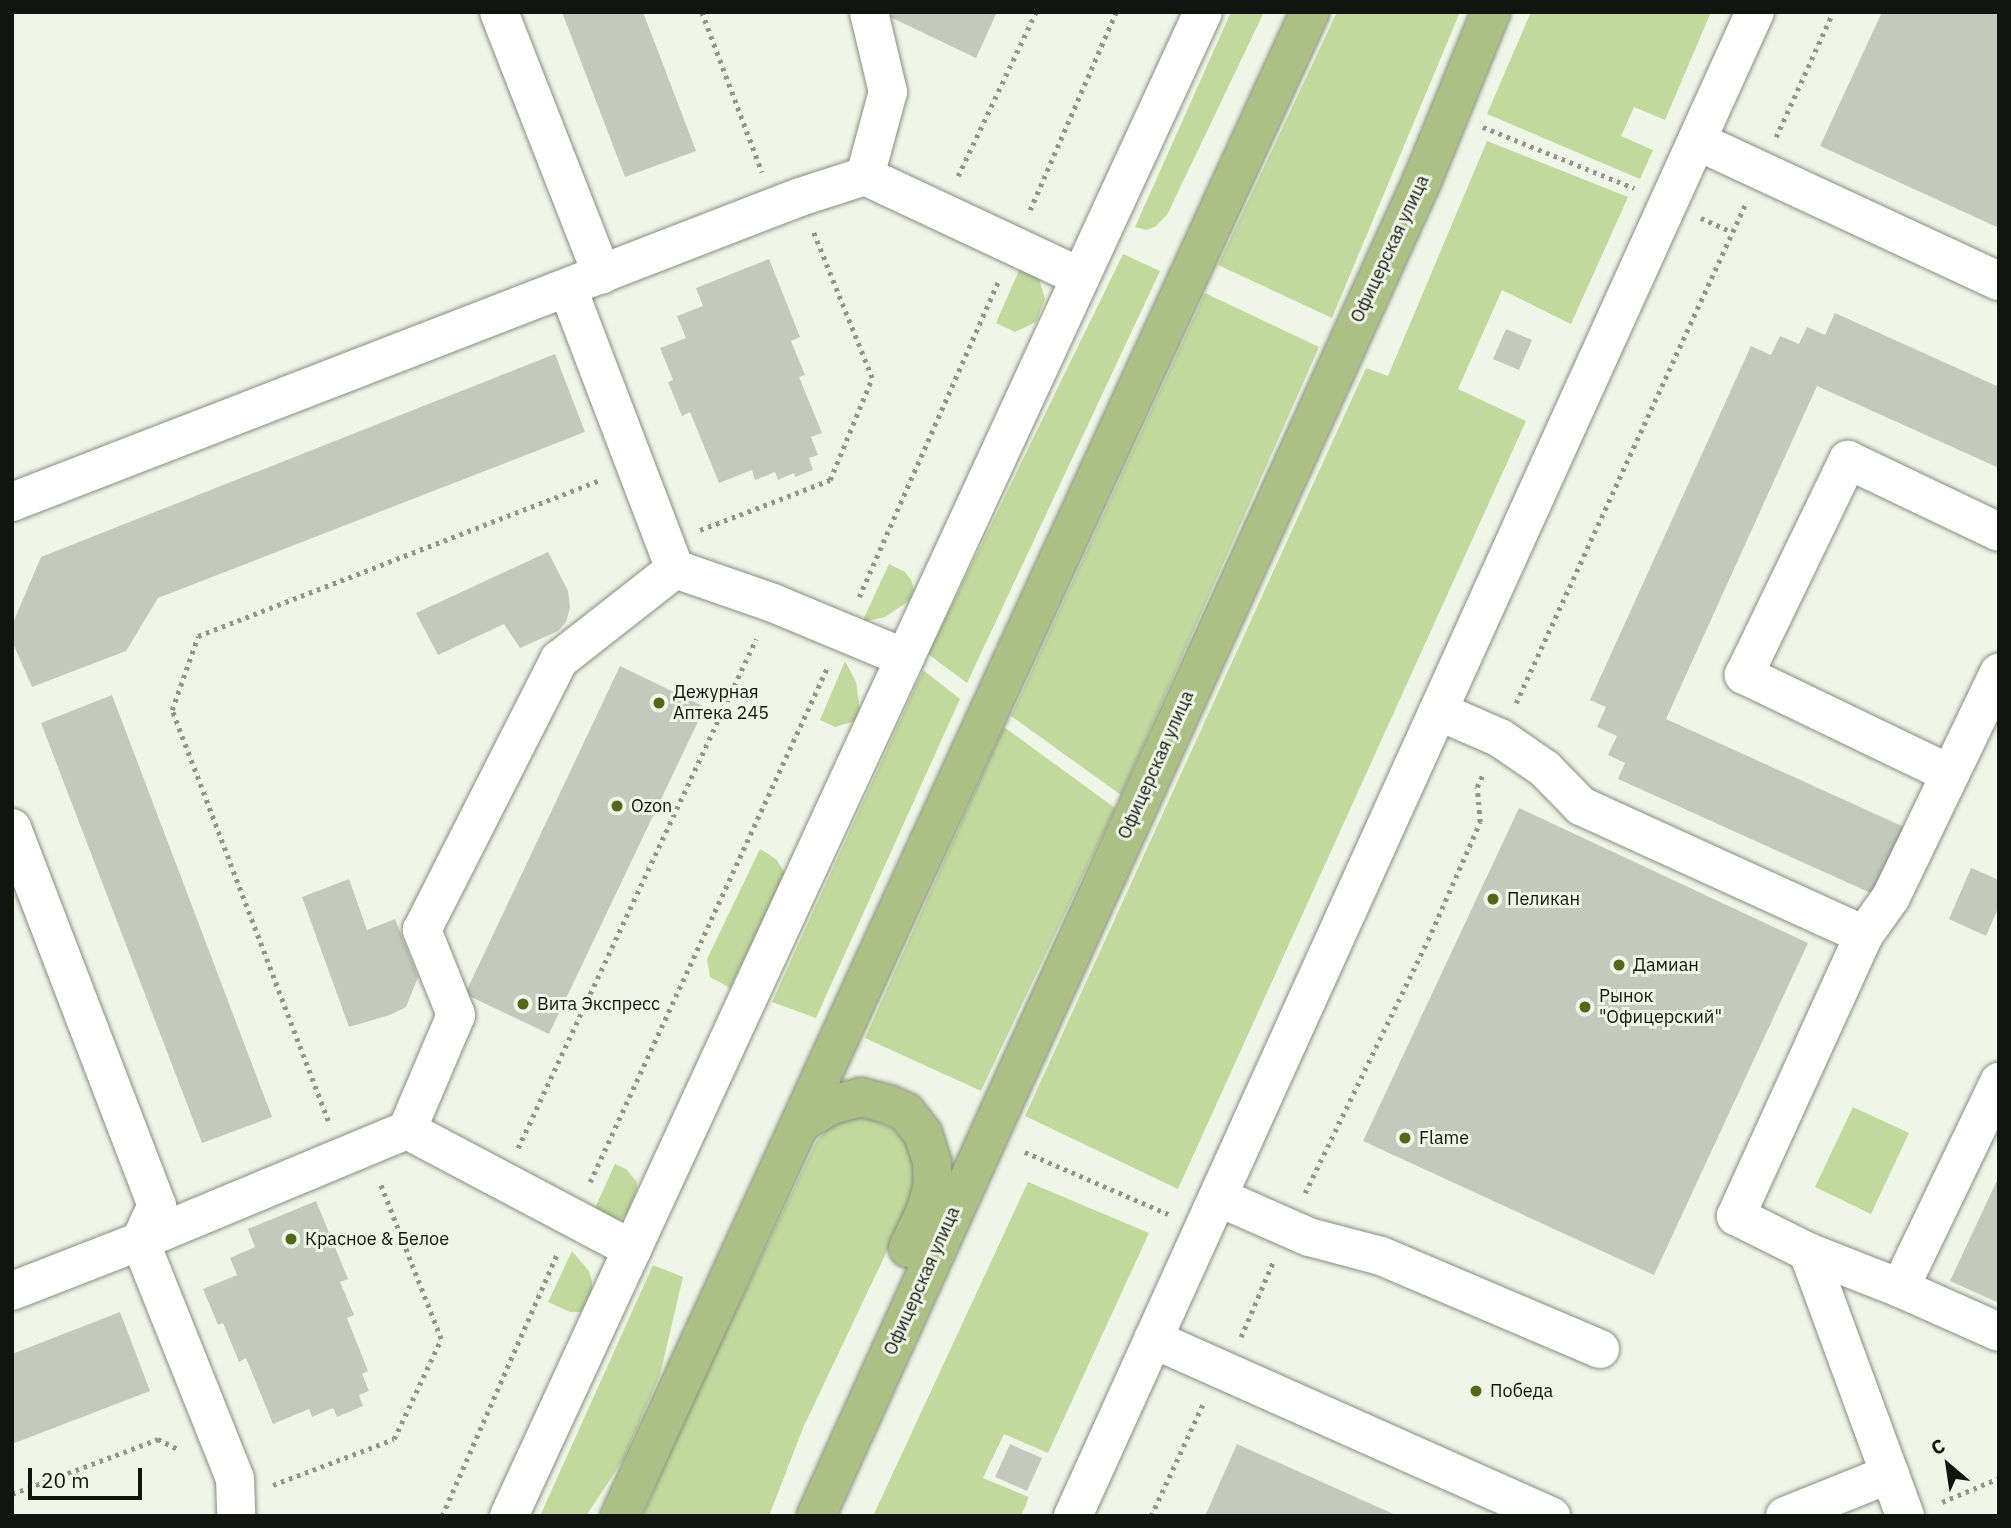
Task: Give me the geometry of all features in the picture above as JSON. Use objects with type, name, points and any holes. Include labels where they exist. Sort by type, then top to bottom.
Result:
[{"type":"main road","points":[[620,1516],[1310,12]]},
{"type":"main road","name":"Офицерская улица","points":[[816,1516],[1422,181],[1491,12]]},
{"type":"main road","name":"Офицерская улица","points":[[803,1122],[832,1105],[861,1097],[906,1112],[923,1133],[932,1162],[933,1185],[926,1210],[854,1368],[810,1516]]},
{"type":"street","points":[[499,12],[585,282],[635,466],[675,569],[773,603],[905,658]]},
{"type":"street","points":[[865,176],[888,92],[869,12]]},
{"type":"street","points":[[509,1516],[1203,12]]},
{"type":"street","points":[[1073,1516],[1755,12]]},
{"type":"street","points":[[1697,141],[1999,281]]},
{"type":"street","points":[[12,502],[800,197],[865,176],[1081,277]]},
{"type":"street","points":[[1950,774],[1744,675],[1848,460],[1999,532]]},
{"type":"street","points":[[12,1291],[141,1241],[407,1130],[456,1015],[422,930],[559,660],[675,569]]},
{"type":"street","points":[[1999,673],[1891,897],[1864,935],[1736,1216],[1808,1252],[1900,1287],[1999,1332]]},
{"type":"street","points":[[1438,711],[1500,738],[1545,769],[1581,806],[1864,935]]},
{"type":"street","points":[[12,828],[157,1205],[141,1241],[235,1497]]},
{"type":"street","points":[[1900,1287],[1999,1082]]},
{"type":"street","points":[[407,1130],[632,1249]]},
{"type":"street","points":[[1218,1197],[1309,1237],[1381,1256],[1600,1349]]},
{"type":"street","points":[[1808,1252],[1890,1474],[1920,1510]]},
{"type":"street","points":[[1153,1339],[1551,1516]]},
{"type":"street","points":[[1785,1516],[1890,1474]]},
{"type":"path","points":[[690,534],[830,480],[872,378],[800,197],[764,176],[702,12]]},
{"type":"path","points":[[941,212],[1036,12]]},
{"type":"path","points":[[442,1516],[573,1217],[844,632],[1116,12]]},
{"type":"path","points":[[1151,1516],[1203,1403],[1226,1371],[1287,1228],[1428,940],[1480,822],[1477,787],[1833,12]]},
{"type":"path","points":[[1700,218],[1732,232]]},
{"type":"path","points":[[12,1494],[158,1439],[235,1497],[394,1439],[441,1339],[380,1183],[348,1154],[333,1133],[172,710],[198,636],[635,466]]},
{"type":"path","points":[[503,1180],[773,603]]},
{"type":"path","points":[[1026,1153],[1175,1217]]},
{"type":"path","points":[[1920,1510],[1999,1478]]},
{"type":"green space","points":[[1231,12],[1264,12],[1167,215],[1155,227],[1146,230],[1135,227]]},
{"type":"green space","points":[[1337,12],[1460,12],[1332,318],[1218,265]]},
{"type":"green space","points":[[1531,12],[1711,12],[1665,120],[1634,107],[1621,136],[1653,150],[1640,179],[1487,114]]},
{"type":"green space","points":[[1487,141],[1628,197],[1571,324],[1502,290],[1458,389],[1526,421],[1178,1189],[1025,1116],[1366,368],[1388,376]]},
{"type":"green space","points":[[1123,254],[1160,271],[967,683],[928,654]]},
{"type":"green space","points":[[1021,266],[1039,279],[1045,299],[1036,322],[1015,332],[996,323]]},
{"type":"green space","points":[[1205,293],[1319,347],[1121,795],[1011,716]]},
{"type":"green space","points":[[889,564],[905,572],[911,580],[914,590],[909,601],[885,617],[862,622]]},
{"type":"green space","points":[[845,661],[856,682],[860,710],[855,721],[835,727],[820,720]]},
{"type":"green space","points":[[923,670],[960,699],[816,1018],[772,1002]]},
{"type":"green space","points":[[1004,727],[1115,808],[981,1091],[865,1038]]},
{"type":"green space","points":[[760,849],[776,859],[785,873],[730,988],[710,977],[707,959]]},
{"type":"green space","points":[[1853,1107],[1909,1133],[1871,1214],[1815,1187]]},
{"type":"green space","points":[[856,1117],[875,1120],[892,1128],[908,1143],[915,1166],[916,1190],[803,1428],[769,1516],[643,1516],[683,1422],[817,1140],[835,1122]]},
{"type":"green space","points":[[615,1164],[626,1169],[637,1182],[627,1214],[618,1221],[590,1219]]},
{"type":"green space","points":[[1028,1182],[1149,1233],[1048,1453],[1004,1434],[983,1478],[1029,1497],[1021,1516],[873,1516]]},
{"type":"green space","points":[[572,1251],[589,1271],[592,1281],[592,1290],[581,1312],[570,1312],[548,1302]]},
{"type":"green space","points":[[653,1265],[683,1277],[660,1375],[623,1460],[586,1516],[540,1516]]},
{"type":"building","points":[[562,12],[643,12],[696,151],[625,177]]},
{"type":"building","points":[[893,12],[997,12],[976,58],[890,17]]},
{"type":"building","points":[[1882,12],[1999,12],[1999,228],[1820,146]]},
{"type":"building","points":[[769,259],[800,337],[791,341],[805,375],[799,377],[822,433],[811,437],[818,455],[809,458],[813,470],[795,477],[794,473],[778,480],[775,472],[755,480],[752,470],[719,483],[690,412],[682,416],[668,382],[673,380],[660,348],[686,338],[677,316],[703,306],[696,288]]},
{"type":"building","points":[[1835,313],[1999,387],[1999,468],[1817,386],[1666,719],[1904,827],[1873,894],[1618,779],[1625,763],[1608,755],[1617,736],[1597,727],[1606,707],[1590,700],[1751,346],[1771,355],[1780,336],[1799,344],[1807,327],[1825,335]]},
{"type":"building","points":[[1506,329],[1532,340],[1519,370],[1493,359]]},
{"type":"building","points":[[555,354],[585,432],[158,598],[126,651],[32,687],[12,641],[12,625],[41,557]]},
{"type":"building","points":[[548,552],[568,591],[570,608],[566,622],[558,631],[520,648],[504,624],[438,655],[416,613]]},
{"type":"building","points":[[620,666],[705,707],[549,1034],[465,994]]},
{"type":"building","points":[[112,695],[272,1117],[202,1143],[41,723]]},
{"type":"building","points":[[1519,808],[1808,943],[1654,1275],[1363,1141]]},
{"type":"building","points":[[1971,868],[1999,880],[1999,906],[1986,936],[1949,919]]},
{"type":"building","points":[[349,879],[367,930],[395,919],[418,977],[406,1007],[390,1015],[349,1027],[302,897]]},
{"type":"building","points":[[1999,1176],[1999,1303],[1950,1281]]},
{"type":"building","points":[[316,1201],[348,1279],[340,1282],[354,1315],[347,1318],[368,1371],[362,1374],[369,1391],[359,1395],[363,1406],[337,1417],[333,1408],[312,1417],[309,1409],[273,1424],[246,1358],[239,1362],[223,1323],[218,1325],[203,1289],[237,1275],[230,1258],[255,1247],[248,1229]]},
{"type":"building","points":[[120,1312],[150,1391],[12,1444],[12,1354]]},
{"type":"building","points":[[1010,1444],[1042,1458],[1027,1491],[995,1477]]},
{"type":"building","points":[[1237,1444],[1398,1516],[1205,1516]]},
{"type":"place","name":"Дежурная Аптека 245","points":[[659,703]]},
{"type":"place","name":"Ozon","points":[[617,806]]},
{"type":"place","name":"Пеликан","points":[[1493,899]]},
{"type":"place","name":"Дамиан","points":[[1619,965]]},
{"type":"place","name":"Вита Экспресс","points":[[523,1004]]},
{"type":"place","name":"Рынок \"Офицерский\"","points":[[1585,1007]]},
{"type":"place","name":"Flame","points":[[1405,1138]]},
{"type":"place","name":"Красное & Белое","points":[[291,1239]]},
{"type":"place","name":"Победа","points":[[1476,1391]]}]
